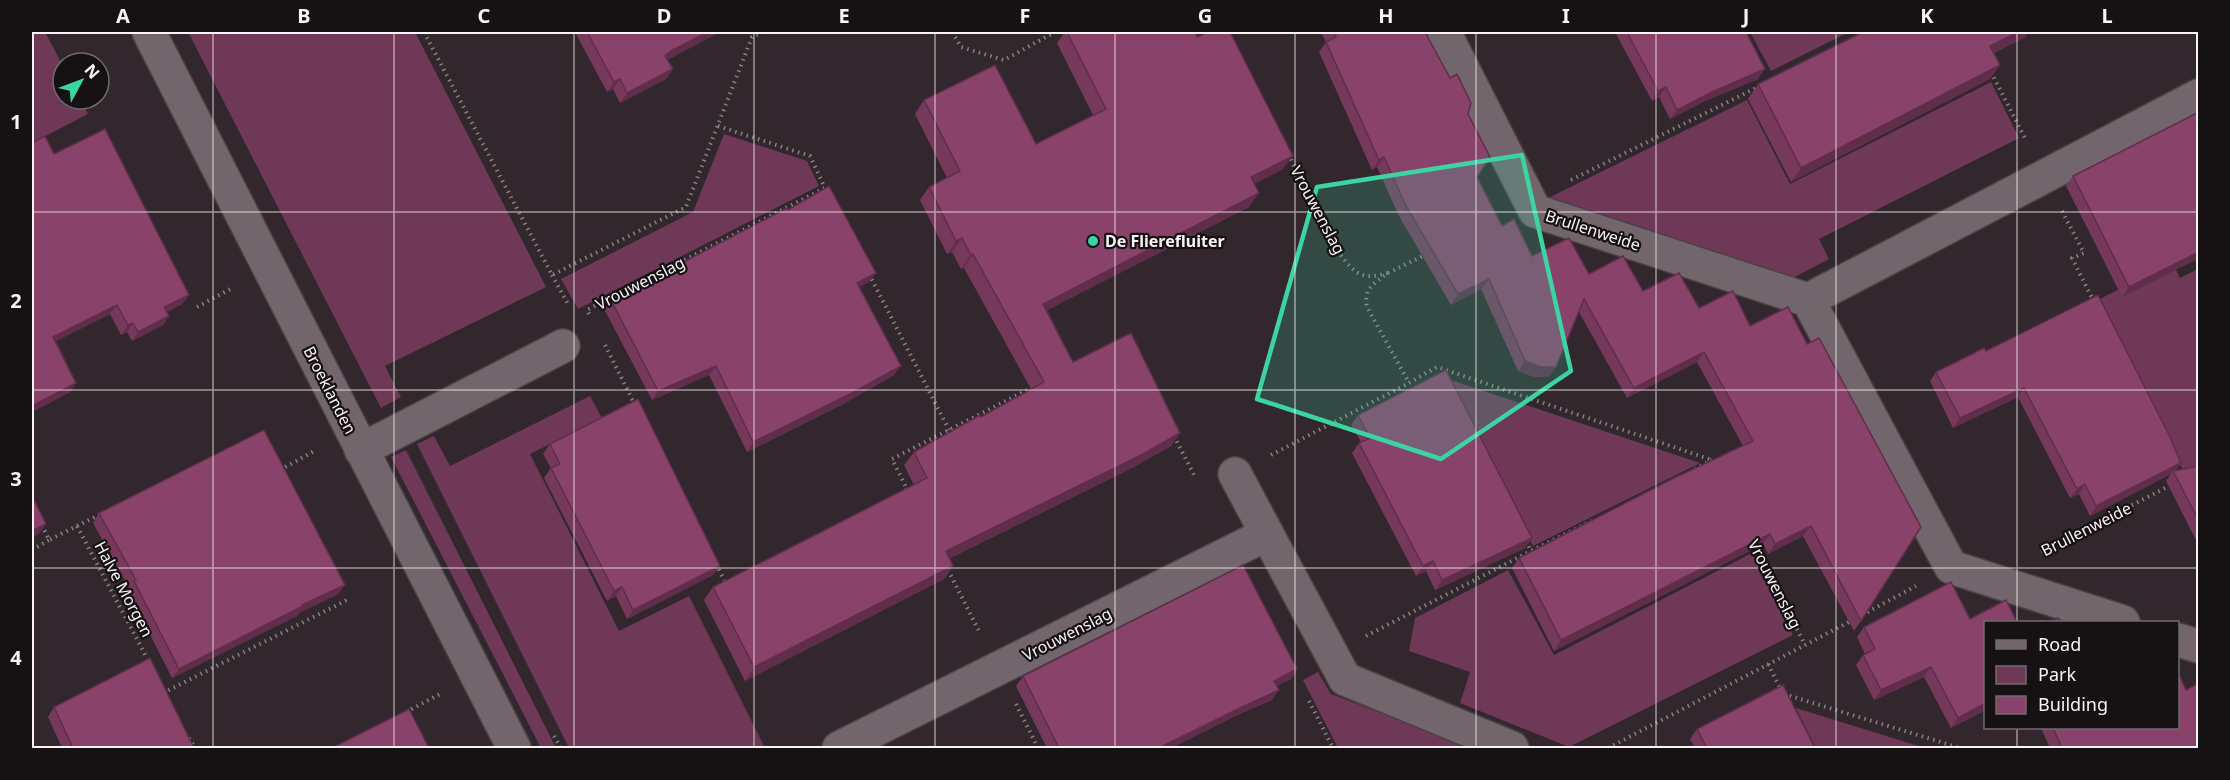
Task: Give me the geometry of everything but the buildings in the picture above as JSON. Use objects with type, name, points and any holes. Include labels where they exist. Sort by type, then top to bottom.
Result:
[{"type":"street","name":"Broeklanden","points":[[149,32],[514,748]]},
{"type":"street","name":"Brullenweide","points":[[1444,32],[1535,211],[1809,300]]},
{"type":"street","points":[[2120,621],[1952,567],[1809,300],[2199,96]]},
{"type":"street","points":[[361,450],[563,346]]},
{"type":"street","points":[[1235,474],[1345,679],[1512,748]]},
{"type":"street","name":"Vrouwenslag","points":[[839,748],[1267,534]]},
{"type":"street","points":[[2179,640],[2199,646]]},
{"type":"path","points":[[424,32],[552,275],[686,207],[753,37],[763,32]]},
{"type":"path","points":[[952,32],[961,47],[1004,60],[1055,32]]},
{"type":"path","points":[[1989,68],[2084,252],[2072,258],[2093,300]]},
{"type":"path","points":[[1529,201],[1765,83]]},
{"type":"path","points":[[718,126],[810,156],[831,199]]},
{"type":"path","name":"Vrouwenslag","points":[[1285,148],[1350,268],[1363,276],[1374,277],[1388,273]]},
{"type":"path","name":"Vrouwenslag","points":[[592,321],[587,310],[825,188]]},
{"type":"path","points":[[1409,383],[1368,307],[1365,297],[1369,289],[1388,273],[1429,253]]},
{"type":"path","points":[[868,272],[949,430]]},
{"type":"path","points":[[197,307],[236,286]]},
{"type":"path","points":[[603,341],[640,414]]},
{"type":"path","points":[[1437,367],[1443,377]]},
{"type":"path","points":[[1171,431],[1202,491],[1437,367],[1712,460],[1718,470]]},
{"type":"path","points":[[913,499],[892,459],[1042,383]]},
{"type":"path","points":[[1691,471],[1712,460]]},
{"type":"path","name":"Brullenweide","points":[[1987,580],[2174,483]]},
{"type":"path","points":[[897,494],[907,489]]},
{"type":"path","points":[[32,550],[108,510]]},
{"type":"path","points":[[1331,654],[1595,519]]},
{"type":"path","points":[[40,523],[49,540]]},
{"type":"path","name":"Halve Morgen","points":[[77,526],[154,671]]},
{"type":"path","points":[[1521,531],[1531,551]]},
{"type":"path","name":"Vrouwenslag","points":[[1754,542],[1805,645]]},
{"type":"path","points":[[715,561],[725,582],[735,576]]},
{"type":"path","points":[[945,563],[1038,748]]},
{"type":"path","points":[[1608,748],[1952,567]]},
{"type":"path","points":[[170,701],[165,692],[347,600]]},
{"type":"path","points":[[1768,664],[1788,703]]},
{"type":"path","points":[[1304,692],[1333,748]]},
{"type":"path","points":[[1783,693],[1960,748]]},
{"type":"path","points":[[185,730],[195,748]]},
{"type":"highlighted area","points":[[1522,155],[1571,371],[1441,459],[1257,399],[1317,187]]},
{"type":"green space","points":[[32,32],[45,32],[55,51],[51,51],[51,111],[86,111],[88,114],[32,143]]},
{"type":"green space","points":[[188,32],[415,32],[546,287],[385,366],[401,397],[381,408]]},
{"type":"green space","points":[[1750,32],[1849,32],[1771,71]]},
{"type":"green space","points":[[1991,82],[2019,138],[1819,239],[1829,259],[1789,280],[1548,198],[1747,100],[1790,184]]},
{"type":"green space","points":[[724,134],[807,161],[819,186],[578,309],[561,279],[693,212]]},
{"type":"green space","points":[[2172,262],[2180,278],[2198,269],[2198,468],[2185,474],[2096,301],[2135,281],[2139,288],[2156,280]]},
{"type":"green space","points":[[1448,379],[1700,463],[1533,546]]},
{"type":"green space","points":[[590,396],[602,418],[530,454],[619,631],[689,596],[765,748],[569,748],[417,444],[434,436],[450,466]]},
{"type":"green space","points":[[406,450],[556,748],[541,748],[391,457]]},
{"type":"green space","points":[[1752,553],[1793,635],[1569,747],[1460,703],[1470,672],[1409,651],[1415,618],[1508,570],[1554,655]]},
{"type":"green space","points":[[1318,672],[1331,694],[1473,748],[1338,748],[1303,680]]},
{"type":"green space","points":[[1796,708],[1925,748],[1816,748]]},
{"type":"place","name":"De Flierefluiter","points":[[1093,241]]}]
